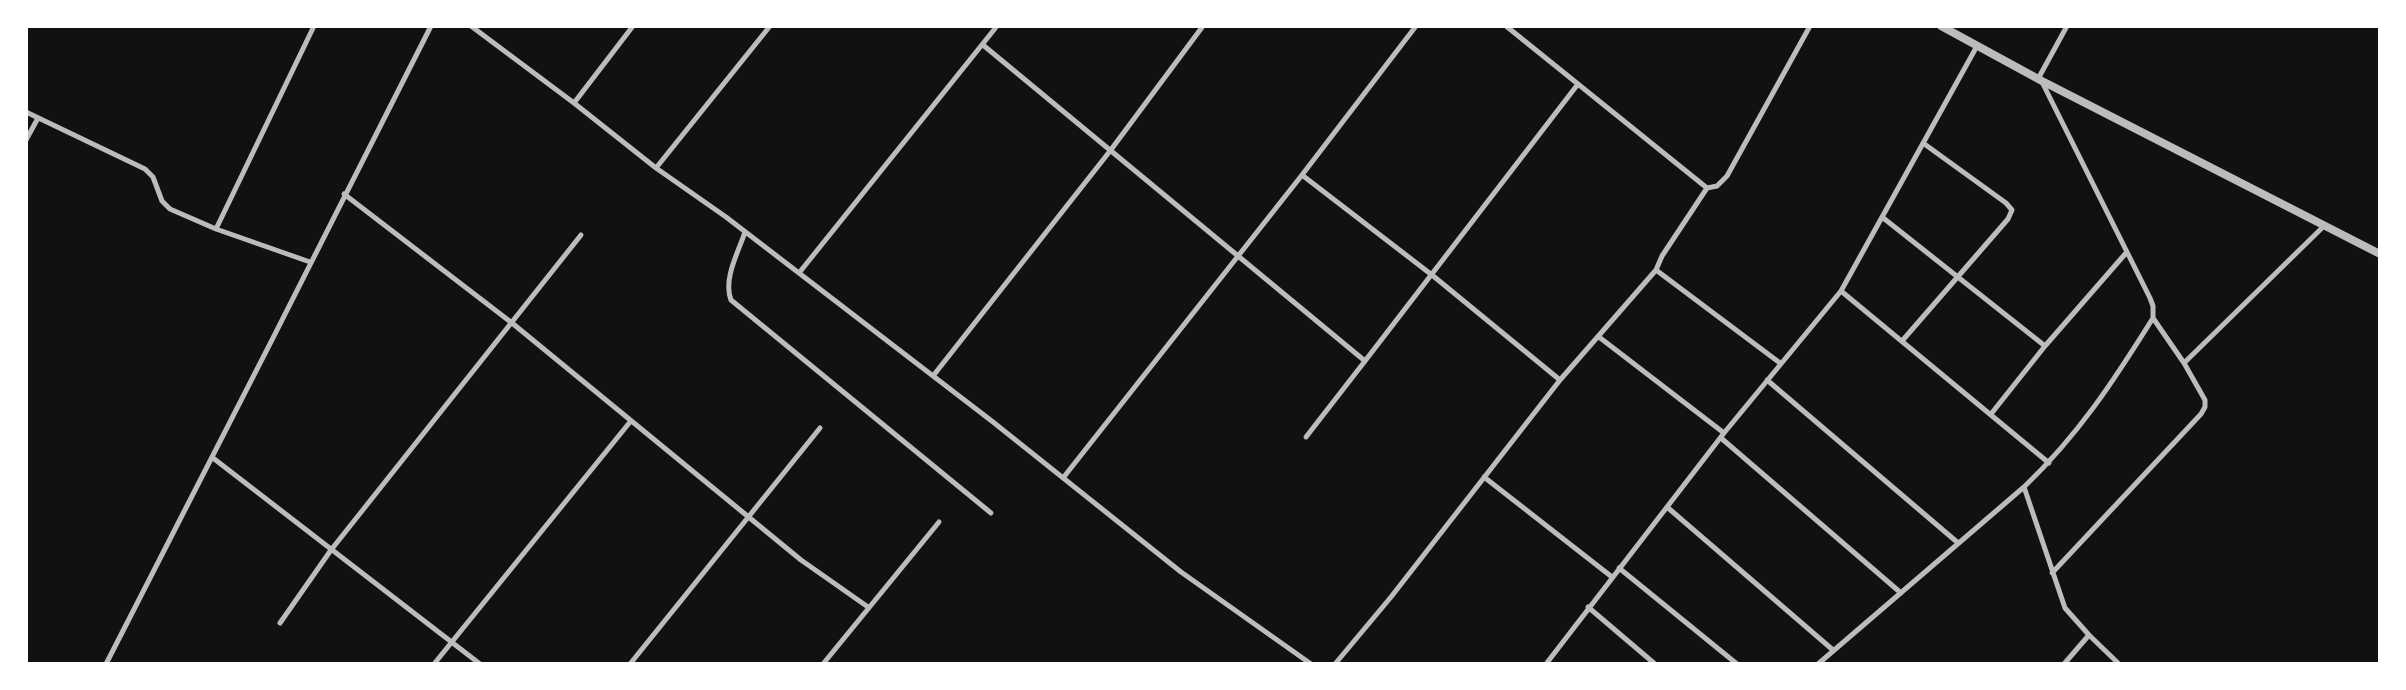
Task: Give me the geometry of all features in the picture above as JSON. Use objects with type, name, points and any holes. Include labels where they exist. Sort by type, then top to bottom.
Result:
[{"type":"street","points":[[216,229],[314,26]]},
{"type":"street","points":[[106,664],[213,458],[344,194],[431,26]]},
{"type":"street","points":[[471,26],[933,376],[1180,572],[1311,664]]},
{"type":"street","points":[[574,103],[634,26]]},
{"type":"street","points":[[656,168],[770,26]]},
{"type":"street","points":[[798,273],[997,26]]},
{"type":"street","points":[[933,376],[1110,151],[1203,26]]},
{"type":"street","points":[[1063,478],[1302,175],[1416,26]]},
{"type":"street","points":[[1506,26],[1707,188]]},
{"type":"street","points":[[1335,664],[1560,380],[1656,270],[1662,256],[1707,188],[1716,186],[1727,176],[1810,26]]},
{"type":"street","points":[[1941,26],[2040,80],[2380,254]]},
{"type":"street","points":[[2040,80],[2067,26]]},
{"type":"street","points":[[983,45],[1365,361]]},
{"type":"street","points":[[1546,664],[1588,606],[1780,363],[1841,291],[1977,46]]},
{"type":"street","points":[[1818,664],[1957,542],[2024,487],[2050,462],[2089,416],[2152,318],[2153,306],[2040,80]]},
{"type":"street","points":[[1306,437],[1578,84]]},
{"type":"street","points":[[26,112],[146,169],[153,177],[162,201],[170,209],[216,229],[310,262]]},
{"type":"street","points":[[26,140],[38,118]]},
{"type":"street","points":[[1902,341],[2008,219],[2012,210],[2006,203],[1923,142]]},
{"type":"street","points":[[1302,175],[1432,275],[1560,380]]},
{"type":"street","points":[[344,194],[512,323],[800,560],[868,607]]},
{"type":"street","points":[[1882,217],[2045,346]]},
{"type":"street","points":[[2184,364],[2325,225]]},
{"type":"street","points":[[745,232],[728,282],[731,300],[991,513]]},
{"type":"street","points":[[280,622],[331,550],[581,235]]},
{"type":"street","points":[[1991,414],[2045,346],[2126,253]]},
{"type":"street","points":[[1656,270],[1780,363]]},
{"type":"street","points":[[1841,291],[2050,462]]},
{"type":"street","points":[[2052,573],[2201,414],[2205,406],[2205,400],[2184,364],[2152,318]]},
{"type":"street","points":[[1599,336],[1723,436],[1901,593]]},
{"type":"street","points":[[1767,380],[1957,542]]},
{"type":"street","points":[[434,664],[630,422]]},
{"type":"street","points":[[630,664],[820,428]]},
{"type":"street","points":[[213,458],[480,664]]},
{"type":"street","points":[[1484,477],[1612,577]]},
{"type":"street","points":[[2024,487],[2065,608],[2119,664]]},
{"type":"street","points":[[1667,507],[1833,650]]},
{"type":"street","points":[[823,664],[939,522]]},
{"type":"street","points":[[1619,568],[1737,664]]},
{"type":"street","points":[[1588,606],[1655,664]]},
{"type":"street","points":[[2064,664],[2089,635]]}]
